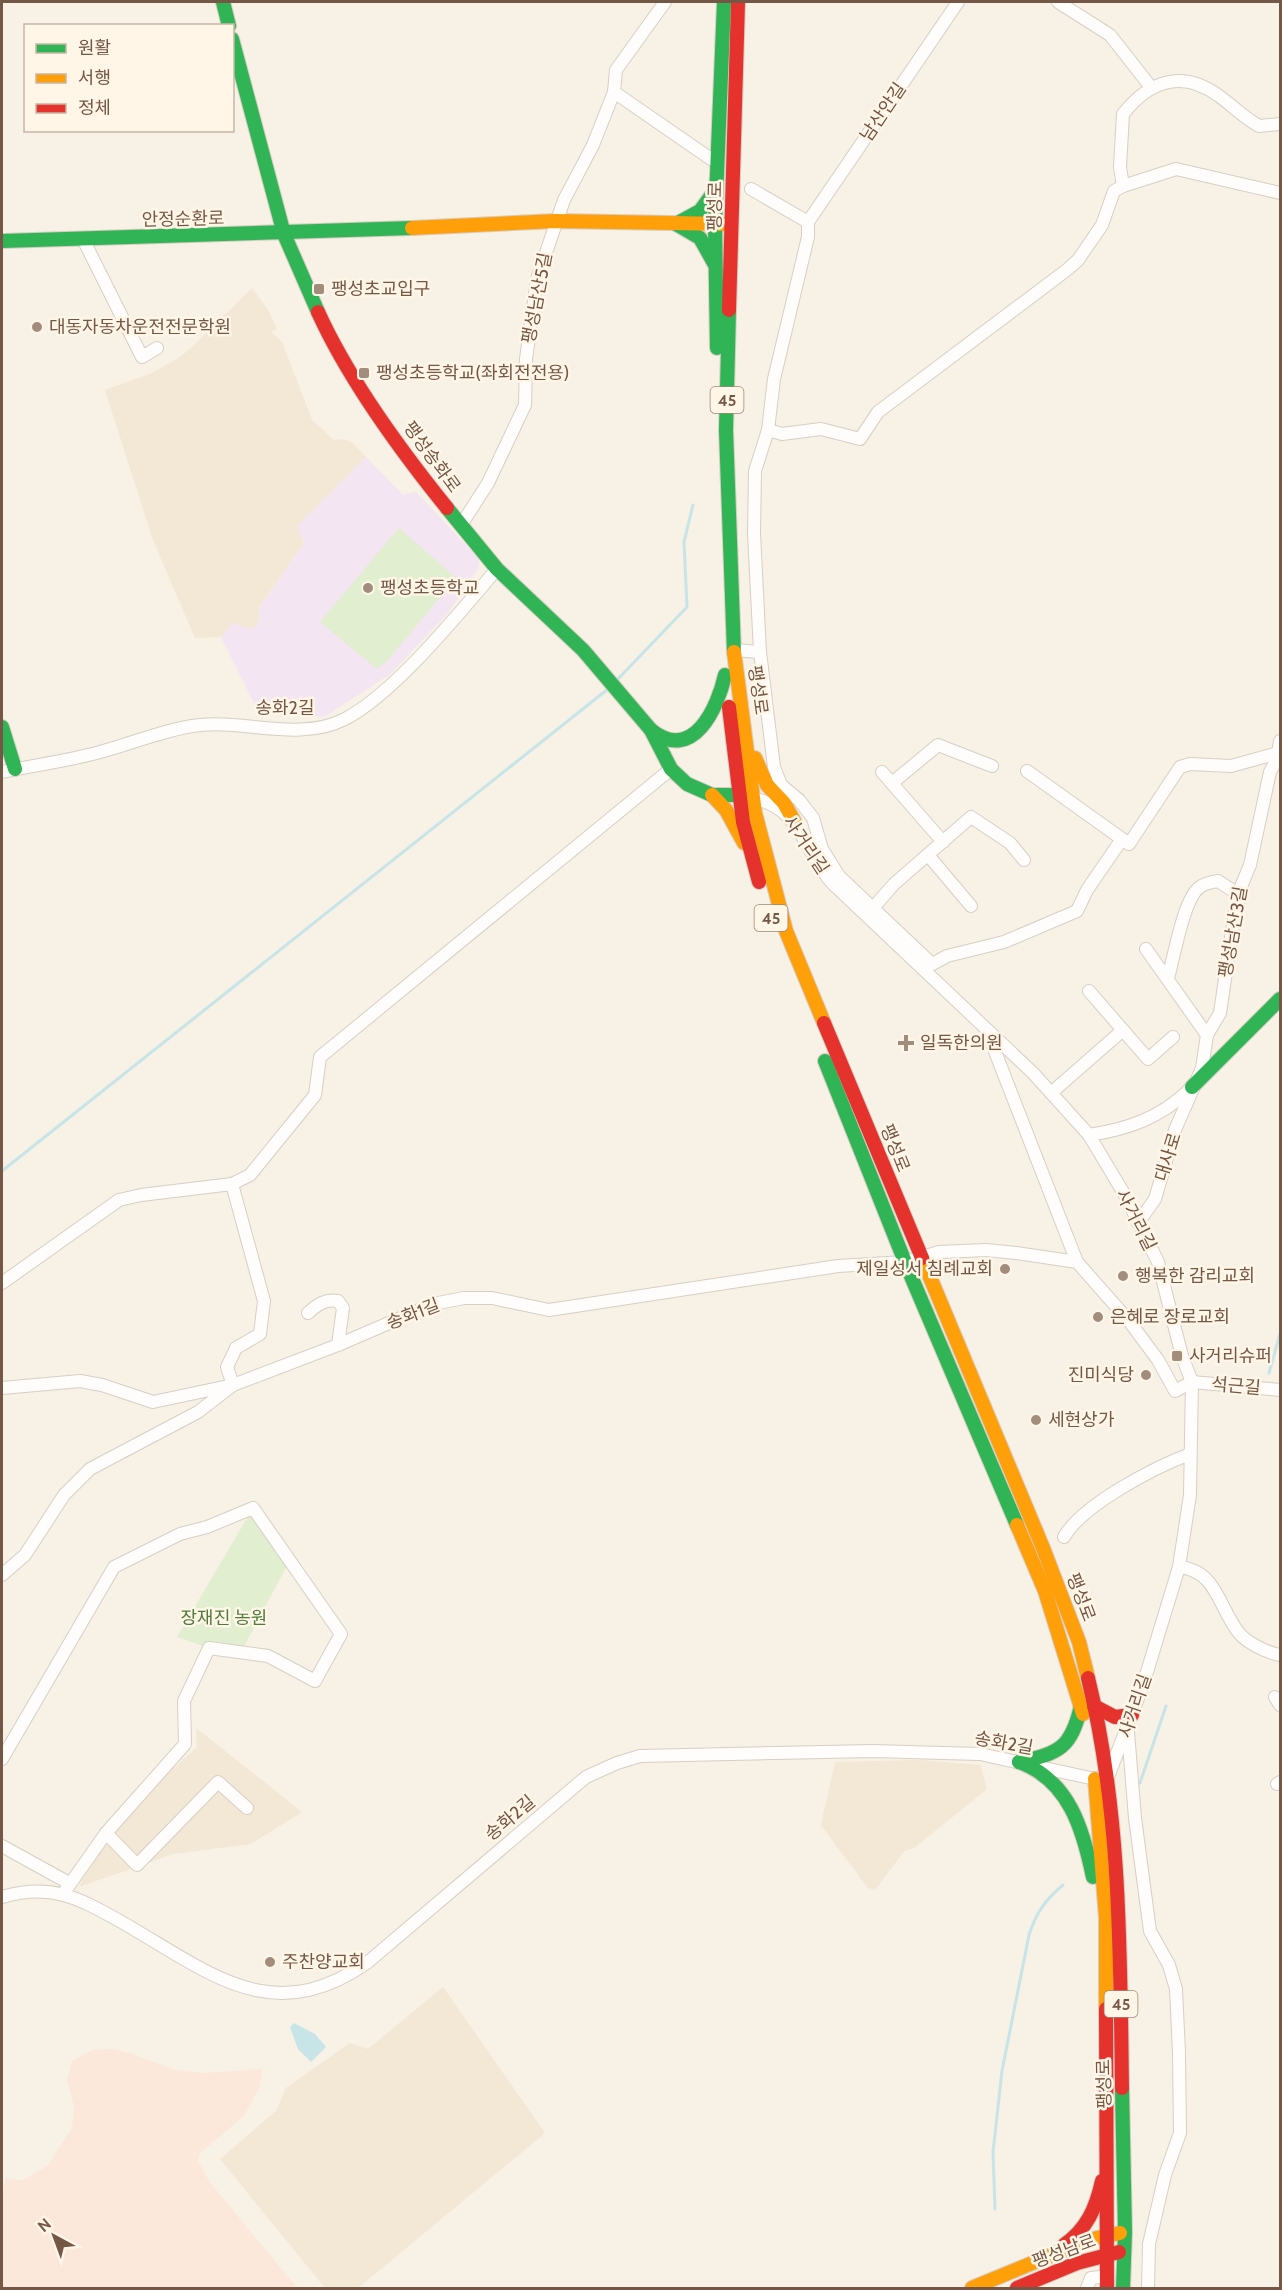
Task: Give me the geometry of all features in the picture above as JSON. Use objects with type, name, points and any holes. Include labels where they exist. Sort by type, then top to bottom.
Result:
[{"type":"main road","points":[[222,2],[228,24]]},
{"type":"main road","name":"팽성로","points":[[724,2],[715,224],[719,510],[725,675],[746,797],[786,931],[1065,1603],[1079,1642],[1087,1706],[1116,1848],[1125,2232],[1123,2289]]},
{"type":"main road","name":"팽성로","points":[[738,2],[726,430],[734,650],[747,739],[746,797],[750,853],[793,979],[905,1262],[1045,1591],[1087,1706]]},
{"type":"main road","name":"팽성송화로","points":[[234,46],[284,234],[319,315],[363,391],[425,481],[497,569],[584,650],[651,730],[671,768],[687,784],[712,795],[746,797]]},
{"type":"main road","points":[[676,224],[700,211],[716,189]]},
{"type":"main road","name":"안정순환로","points":[[2,241],[284,234],[556,221],[733,224]]},
{"type":"main road","points":[[676,224],[687,227],[702,241],[712,254],[715,267]]},
{"type":"main road","points":[[651,730],[661,737],[674,739],[695,734],[713,714],[725,675]]},
{"type":"main road","name":"송화2길","points":[[2,727],[8,770]]},
{"type":"main road","points":[[747,739],[762,776],[794,821]]},
{"type":"main road","points":[[712,795],[726,810],[750,853]]},
{"type":"main road","points":[[1192,1087],[1281,999]]},
{"type":"main road","points":[[1019,1762],[1047,1756],[1067,1746],[1087,1706],[1130,1722]]},
{"type":"main road","points":[[1019,1762],[1048,1777],[1073,1814],[1083,1837],[1106,1941]]},
{"type":"main road","name":"팽성로","points":[[1102,1778],[1106,1941],[1106,2254],[1103,2283]]},
{"type":"main road","points":[[972,2289],[1045,2257],[1068,2243],[1084,2227],[1096,2207],[1105,2166]]},
{"type":"main road","name":"팽성남로","points":[[1045,2257],[1106,2235],[1125,2232]]},
{"type":"main road","name":"팽성남로","points":[[1017,2289],[1077,2263],[1106,2254],[1124,2252]]},
{"type":"street","name":"팽성남산5길","points":[[461,525],[476,506],[525,405],[526,359],[537,279],[556,221],[593,145],[614,92],[616,70],[665,2]]},
{"type":"street","name":"남산안길","points":[[808,222],[958,2]]},
{"type":"street","points":[[1058,2],[1110,35],[1150,87]]},
{"type":"street","points":[[1123,186],[1120,167],[1123,114],[1150,87],[1177,81],[1205,87],[1259,126],[1281,124]]},
{"type":"street","points":[[614,92],[711,159]]},
{"type":"street","points":[[768,430],[782,434],[820,429],[860,439],[878,412],[1078,260],[1102,225],[1114,192],[1123,186],[1176,169],[1281,194]]},
{"type":"street","points":[[751,189],[808,222],[808,237],[774,380],[768,430],[755,471],[754,533],[760,652],[777,779],[808,810],[830,864],[927,967],[947,956],[1004,942],[1077,911],[1088,890],[1122,839]]},
{"type":"street","points":[[83,239],[142,357],[157,348]]},
{"type":"street","name":"송화2길","points":[[8,770],[95,753],[194,726],[236,725],[310,730],[343,720],[387,688],[433,641],[497,569]]},
{"type":"street","points":[[734,650],[760,652]]},
{"type":"street","points":[[892,783],[938,745],[992,766]]},
{"type":"street","points":[[1027,771],[1129,844],[1180,767],[1190,764],[1231,766],[1279,747]]},
{"type":"street","name":"팽성남산3길","points":[[1192,1087],[1202,1068],[1207,1035],[1220,1013],[1235,911],[1240,898],[1238,894],[1250,865],[1266,802],[1270,772],[1279,747]]},
{"type":"street","points":[[2,1283],[119,1200],[141,1195],[232,1184],[250,1175],[315,1095],[320,1057],[671,768]]},
{"type":"street","points":[[882,772],[943,842]]},
{"type":"street","name":"사거리길","points":[[746,797],[780,808],[794,821],[818,867],[927,967],[1089,1135],[1158,1262],[1182,1356],[1192,1382],[1190,1495],[1179,1567],[1130,1722],[1102,1778]]},
{"type":"street","points":[[873,908],[894,884],[971,818],[1010,843],[1024,860]]},
{"type":"street","points":[[928,855],[971,906]]},
{"type":"street","points":[[1168,978],[1186,907],[1195,891],[1200,886],[1218,881],[1238,894]]},
{"type":"street","points":[[1146,949],[1207,1035]]},
{"type":"street","points":[[1089,991],[1148,1059],[1173,1037]]},
{"type":"street","points":[[987,1030],[1077,1262]]},
{"type":"street","points":[[1051,1093],[1123,1030]]},
{"type":"street","points":[[1089,1135],[1136,1125],[1173,1105],[1192,1087]]},
{"type":"street","name":"대사로","points":[[1138,1223],[1155,1199],[1164,1162],[1192,1087]]},
{"type":"street","points":[[2,1388],[80,1381],[102,1385],[153,1402],[233,1385],[227,1367],[236,1348],[260,1334],[264,1301],[232,1184]]},
{"type":"street","name":"송화1길","points":[[2,1575],[25,1555],[76,1480],[90,1469],[198,1412],[233,1385],[338,1345],[433,1304],[464,1298],[492,1298],[549,1310],[838,1266],[905,1262],[939,1252],[986,1250],[1077,1262]]},
{"type":"street","name":"석근길","points":[[1077,1262],[1130,1321],[1158,1360],[1175,1391],[1192,1382],[1281,1390]]},
{"type":"street","points":[[308,1313],[319,1303],[329,1300],[338,1301],[343,1308],[338,1345]]},
{"type":"street","points":[[1064,1537],[1072,1522],[1158,1466],[1190,1454]]},
{"type":"street","points":[[2,1759],[114,1567],[180,1534],[207,1527],[253,1508],[341,1634],[315,1681],[268,1656],[209,1648],[184,1701],[184,1744],[106,1833],[66,1888],[2,1846]]},
{"type":"street","points":[[1179,1567],[1190,1568],[1202,1574],[1213,1586],[1239,1634],[1274,1653],[1281,1654]]},
{"type":"street","points":[[1130,1722],[1135,1818],[1150,1931],[1169,1965],[1176,1989],[1179,2053],[1180,2133],[1165,2175],[1143,2282]]},
{"type":"street","name":"송화2길","points":[[2,1896],[66,1888],[78,1898],[233,1985],[268,1994],[307,1992],[348,1976],[369,1962],[586,1777],[617,1763],[640,1756],[872,1751],[980,1754],[1102,1778]]},
{"type":"street","points":[[106,1833],[137,1864],[218,1782],[247,1808]]},
{"type":"street","points":[[1087,2289],[1090,2278],[1103,2283]]},
{"type":"shaded area","points":[[252,288],[268,310],[277,329],[271,332],[282,342],[312,420],[334,440],[343,439],[353,443],[366,457],[297,526],[304,543],[258,609],[260,618],[256,626],[250,629],[233,623],[221,637],[195,638],[153,540],[105,390],[150,374],[177,359]]},
{"type":"shaded area","name":"팽성초등학교","points":[[366,457],[403,495],[416,492],[479,559],[479,567],[447,614],[389,675],[324,717],[258,711],[221,637],[233,623],[250,629],[256,626],[260,618],[258,610],[304,543],[297,526]]},
{"type":"shaded area","points":[[196,1728],[302,1812],[251,1844],[173,1854],[79,1887],[97,1852],[153,1787],[197,1747]]},
{"type":"shaded area","points":[[920,1760],[980,1765],[987,1789],[914,1848],[904,1851],[875,1890],[868,1888],[821,1825],[835,1762]]},
{"type":"shaded area","points":[[443,1987],[545,2133],[358,2288],[325,2288],[220,2159],[276,2111],[286,2088],[350,2043],[368,2049]]},
{"type":"shaded area","points":[[112,2049],[133,2054],[175,2070],[203,2073],[262,2069],[260,2086],[244,2116],[200,2153],[198,2161],[209,2181],[297,2288],[2,2288],[2,2192],[6,2178],[22,2181],[47,2166],[72,2128],[74,2106],[67,2080],[72,2061],[92,2050]]},
{"type":"green space","points":[[399,528],[456,578],[387,661],[377,669],[320,622]]},
{"type":"green space","name":"장재진 농원","points":[[253,1508],[289,1562],[241,1652],[209,1648],[177,1637]]},
{"type":"water","points":[[294,2023],[315,2034],[326,2047],[311,2062],[298,2049],[290,2027]]},
{"type":"waterway","points":[[617,680],[687,607],[684,542],[693,505]]},
{"type":"waterway","points":[[2,1171],[608,689]]},
{"type":"waterway","points":[[1269,1373],[1280,1334]]},
{"type":"waterway","points":[[1140,1783],[1166,1706]]},
{"type":"waterway","points":[[995,2209],[993,2152],[1002,2071],[1029,1935],[1042,1907],[1063,1885]]},
{"type":"traffic: fast","points":[[223,2],[228,24]]},
{"type":"traffic: fast","points":[[717,348],[715,223],[724,2]]},
{"type":"traffic: fast","points":[[234,46],[284,234],[318,312]]},
{"type":"traffic: fast","points":[[676,224],[700,211],[716,189]]},
{"type":"traffic: fast","points":[[676,224],[700,238],[714,263]]},
{"type":"traffic: fast","points":[[2,241],[412,228]]},
{"type":"traffic: fast","points":[[729,310],[726,430],[734,652]]},
{"type":"traffic: fast","points":[[447,508],[497,569],[583,650],[651,730],[671,769],[687,784],[712,795],[739,795]]},
{"type":"traffic: fast","points":[[651,730],[666,739],[679,740],[691,736],[710,715],[725,675]]},
{"type":"traffic: fast","points":[[2,727],[15,769]]},
{"type":"traffic: fast","points":[[1192,1087],[1280,999]]},
{"type":"traffic: fast","points":[[825,1061],[905,1262],[1017,1525]]},
{"type":"traffic: fast","points":[[1019,1762],[1045,1755],[1062,1746],[1073,1731],[1081,1706]]},
{"type":"traffic: fast","points":[[1019,1762],[1036,1770],[1062,1794],[1078,1824],[1093,1877]]},
{"type":"traffic: fast","points":[[1122,2088],[1125,2232],[1123,2288]]},
{"type":"traffic: slow","points":[[412,228],[556,221],[728,224]]},
{"type":"traffic: slow","points":[[734,652],[755,813],[786,931],[824,1023]]},
{"type":"traffic: slow","points":[[755,758],[767,785],[784,803],[794,821]]},
{"type":"traffic: slow","points":[[712,795],[726,810],[744,843]]},
{"type":"traffic: slow","points":[[922,1258],[1043,1548],[1079,1642],[1088,1678]]},
{"type":"traffic: slow","points":[[1017,1525],[1045,1591],[1083,1714]]},
{"type":"traffic: slow","points":[[1095,1779],[1106,1918],[1106,2009]]},
{"type":"traffic: slow","points":[[972,2288],[1088,2240],[1120,2233]]},
{"type":"traffic: jam","points":[[729,310],[738,2]]},
{"type":"traffic: jam","points":[[318,312],[344,362],[376,413],[447,508]]},
{"type":"traffic: jam","points":[[729,707],[743,822],[759,882]]},
{"type":"traffic: jam","points":[[824,1023],[922,1258]]},
{"type":"traffic: jam","points":[[1088,1678],[1099,1728],[1113,1830],[1119,1933],[1122,2088]]},
{"type":"traffic: jam","points":[[1094,1706],[1115,1717],[1132,1715]]},
{"type":"traffic: jam","points":[[1106,2009],[1107,2288]]},
{"type":"traffic: jam","points":[[1064,2245],[1085,2225],[1097,2200],[1102,2181]]},
{"type":"traffic: jam","points":[[1017,2288],[1077,2263],[1119,2252]]},
{"type":"place","name":"팽성초교입구","points":[[319,289]]},
{"type":"place","name":"대동자동차운전전문학원","points":[[37,327]]},
{"type":"place","name":"팽성초등학교(좌회전전용)","points":[[364,373]]},
{"type":"place","name":"팽성초등학교","points":[[368,588]]},
{"type":"place","name":"일독한의원","points":[[906,1043]]},
{"type":"place","name":"제일성서 침례교회","points":[[1005,1269]]},
{"type":"place","name":"행복한 감리교회","points":[[1123,1276]]},
{"type":"place","name":"은혜로 장로교회","points":[[1098,1317]]},
{"type":"place","name":"사거리슈퍼","points":[[1177,1356]]},
{"type":"place","name":"진미식당","points":[[1146,1375]]},
{"type":"place","name":"세현상가","points":[[1036,1420]]},
{"type":"place","name":"주찬양교회","points":[[270,1962]]}]
